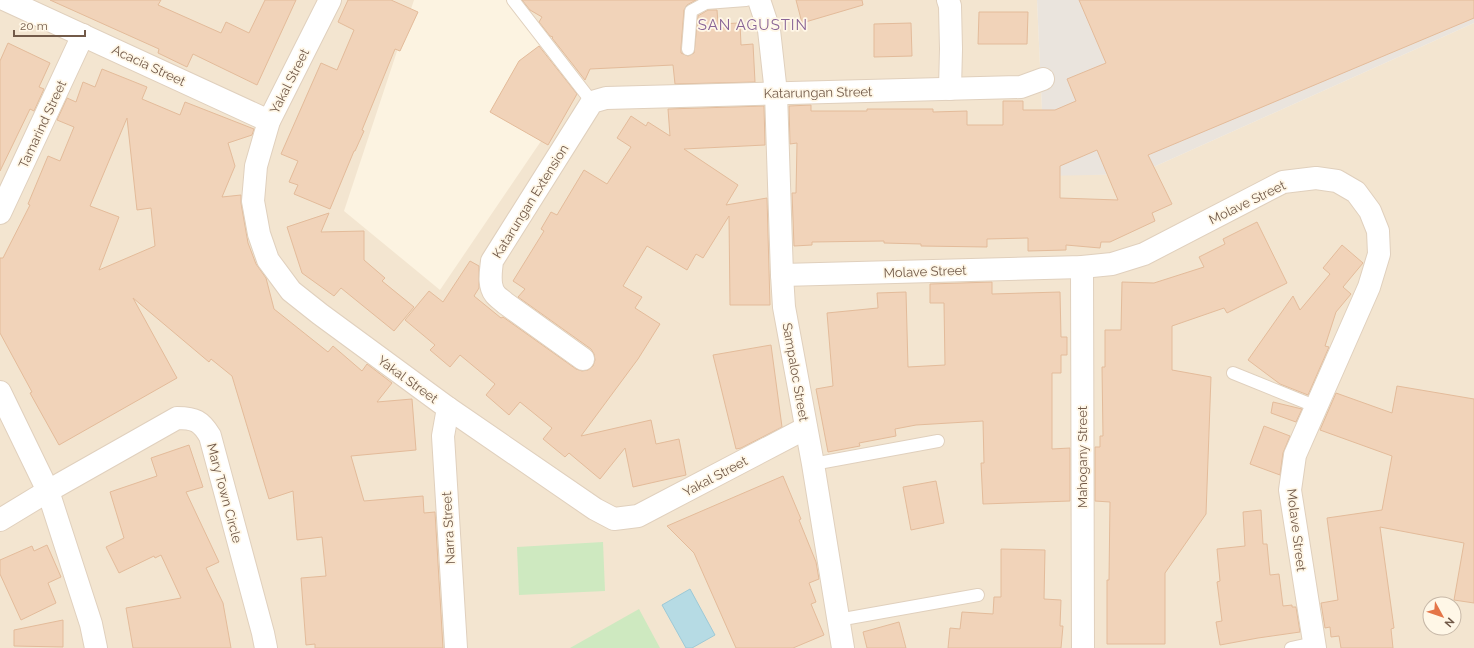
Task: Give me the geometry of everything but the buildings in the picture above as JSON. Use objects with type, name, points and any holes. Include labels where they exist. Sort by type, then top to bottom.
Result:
[{"type":"street","name":"Acacia Street","points":[[6,0],[269,121]]},
{"type":"street","name":"Yakal Street","points":[[330,0],[269,121],[256,166],[253,201],[259,234],[268,260],[291,291],[448,408],[595,509],[614,519],[638,516],[806,428]]},
{"type":"street","name":"Sampaloc Street","points":[[759,0],[769,30],[776,93],[784,307],[813,464],[843,648]]},
{"type":"street","points":[[948,0],[950,6],[951,49],[950,89]]},
{"type":"street","name":"Tamarind Street","points":[[0,213],[84,35]]},
{"type":"street","name":"Katarungan Street","points":[[592,102],[606,98],[1021,87],[1043,79]]},
{"type":"street","name":"Katarungan Extension","points":[[583,359],[494,294],[490,274],[492,261],[592,102]]},
{"type":"street","name":"Molave Street","points":[[782,276],[1112,264],[1144,254],[1283,182],[1316,178],[1337,181],[1356,192],[1370,211],[1378,231],[1379,254],[1368,287],[1295,456],[1290,490],[1314,646]]},
{"type":"street","name":"Mahogany Street","points":[[1082,266],[1083,648]]},
{"type":"street","points":[[0,392],[48,491],[91,624],[96,648]]},
{"type":"street","name":"Narra Street","points":[[448,408],[443,436],[456,648]]},
{"type":"street","name":"Mary Town Circle","points":[[0,520],[177,418],[192,418],[204,427],[210,436],[266,648]]},
{"type":"lane","points":[[513,0],[592,102]]},
{"type":"lane","points":[[688,49],[691,11],[706,3],[746,0]]},
{"type":"lane","points":[[1233,373],[1317,407]]},
{"type":"lane","points":[[813,464],[938,441]]},
{"type":"lane","points":[[838,620],[978,595]]},
{"type":"lane","points":[[1291,648],[1314,646]]},
{"type":"shaded area","points":[[0,0],[414,0],[344,211],[440,290],[577,88],[512,0],[1037,0],[1045,175],[1138,174],[1474,23],[1474,648],[0,648]]},
{"type":"shaded area","points":[[1037,0],[1474,0],[1474,23],[1138,174],[1045,176]]},
{"type":"green space","points":[[603,542],[605,591],[519,595],[517,547]]},
{"type":"green space","points":[[639,609],[660,648],[570,648]]},
{"type":"water","points":[[690,589],[715,635],[692,648],[686,648],[662,605]]},
{"type":"district","name":"SAN AGUSTIN","points":[[753,25]]}]
